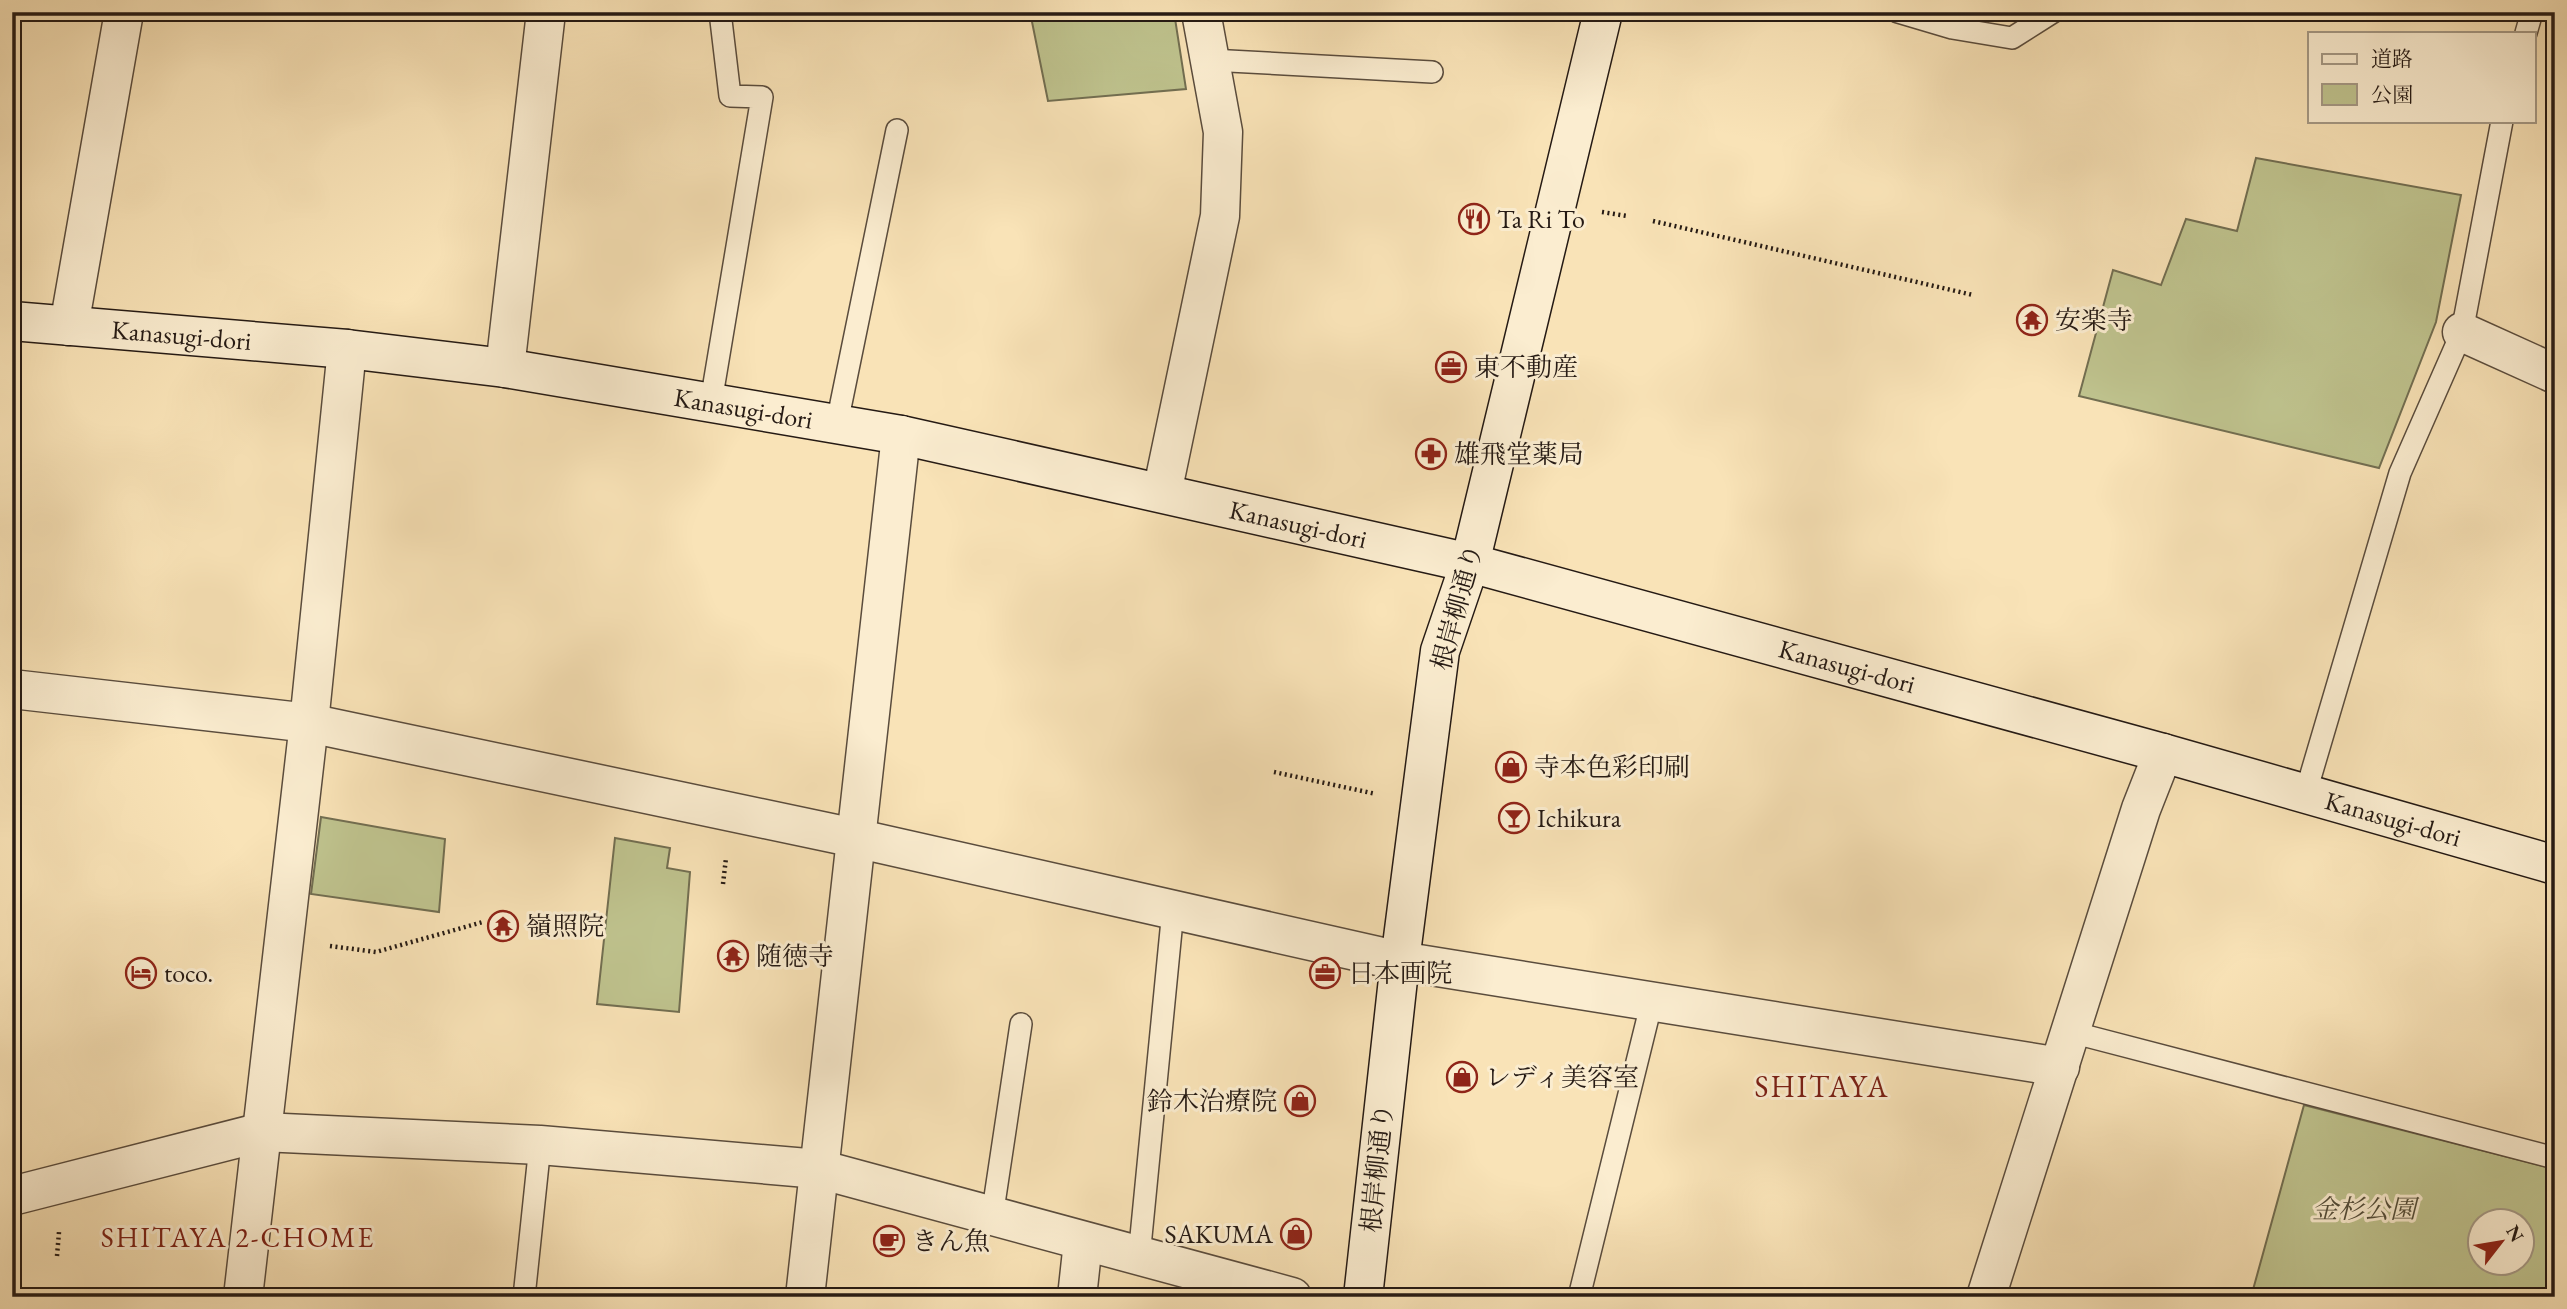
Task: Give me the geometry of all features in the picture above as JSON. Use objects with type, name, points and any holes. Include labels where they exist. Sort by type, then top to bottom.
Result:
[{"type":"street","points":[[69,326],[124,12]]},
{"type":"street","points":[[505,368],[546,12]]},
{"type":"street","points":[[1162,493],[1220,216],[1223,132],[1201,12]]},
{"type":"street","name":"根岸柳通り","points":[[1363,1297],[1400,961],[1440,651],[1470,564],[1603,12]]},
{"type":"street","name":"Kanasugi-dori","points":[[12,321],[346,349],[505,368],[901,435],[1470,564],[2163,753],[2555,864]]},
{"type":"street","points":[[2462,332],[2555,374]]},
{"type":"street","points":[[243,1297],[309,723],[346,349]]},
{"type":"street","points":[[805,1297],[901,435]]},
{"type":"street","points":[[12,689],[309,723],[855,838],[1400,961],[1652,1001],[2065,1049]]},
{"type":"street","points":[[1986,1297],[2141,809],[2163,753]]},
{"type":"street","points":[[12,1196],[262,1132],[540,1145],[819,1169],[1292,1297]]},
{"type":"street","points":[[1077,1297],[1083,1242]]},
{"type":"lane","points":[[710,402],[762,97],[730,96],[720,12]]},
{"type":"lane","points":[[1898,12],[1952,28],[2012,38],[2053,12]]},
{"type":"lane","points":[[2526,32],[2532,12]]},
{"type":"lane","points":[[1210,60],[1432,72]]},
{"type":"lane","points":[[2305,794],[2400,473],[2462,332],[2502,122]]},
{"type":"lane","points":[[837,423],[897,130]]},
{"type":"lane","points":[[1139,1256],[1173,910]]},
{"type":"lane","points":[[1579,1297],[1652,1001]]},
{"type":"lane","points":[[992,1217],[1021,1024]]},
{"type":"lane","points":[[2065,1049],[2555,1158]]},
{"type":"lane","points":[[524,1297],[540,1145]]},
{"type":"path","points":[[1590,210],[1627,216]]},
{"type":"path","points":[[1653,221],[1973,295]]},
{"type":"path","points":[[1274,772],[1389,797]]},
{"type":"path","points":[[284,941],[376,952],[483,922]]},
{"type":"green space","points":[[1030,12],[1104,12],[1106,20],[1174,12],[1186,89],[1048,101]]},
{"type":"green space","points":[[2256,158],[2461,195],[2436,322],[2379,468],[2079,396],[2113,270],[2161,285],[2186,219],[2237,231]]},
{"type":"green space","points":[[321,817],[445,839],[439,912],[311,894]]},
{"type":"green space","points":[[615,838],[670,848],[667,868],[690,872],[679,1012],[597,1004]]},
{"type":"green space","name":"金杉公園","points":[[2304,1105],[2555,1169],[2555,1297],[2251,1297]]},
{"type":"place","name":"Ta Ri To","points":[[1474,219]]},
{"type":"place","name":"安楽寺","points":[[2032,320]]},
{"type":"place","name":"東不動産","points":[[1451,367]]},
{"type":"place","name":"雄飛堂薬局","points":[[1431,454]]},
{"type":"place","name":"寺本色彩印刷","points":[[1511,767]]},
{"type":"place","name":"Ichikura","points":[[1514,818]]},
{"type":"place","name":"嶺照院","points":[[503,926]]},
{"type":"place","name":"随徳寺","points":[[733,956]]},
{"type":"place","name":"toco.","points":[[141,973]]},
{"type":"place","name":"日本画院","points":[[1325,973]]},
{"type":"place","name":"レディ美容室","points":[[1462,1077]]},
{"type":"place","name":"鈴木治療院","points":[[1300,1101]]},
{"type":"place","name":"SAKUMA","points":[[1296,1234]]},
{"type":"place","name":"きん魚","points":[[889,1241]]},
{"type":"district","name":"SHITAYA","points":[[1822,1086]]},
{"type":"district","name":"SHITAYA 2-CHOME","points":[[238,1237]]}]
